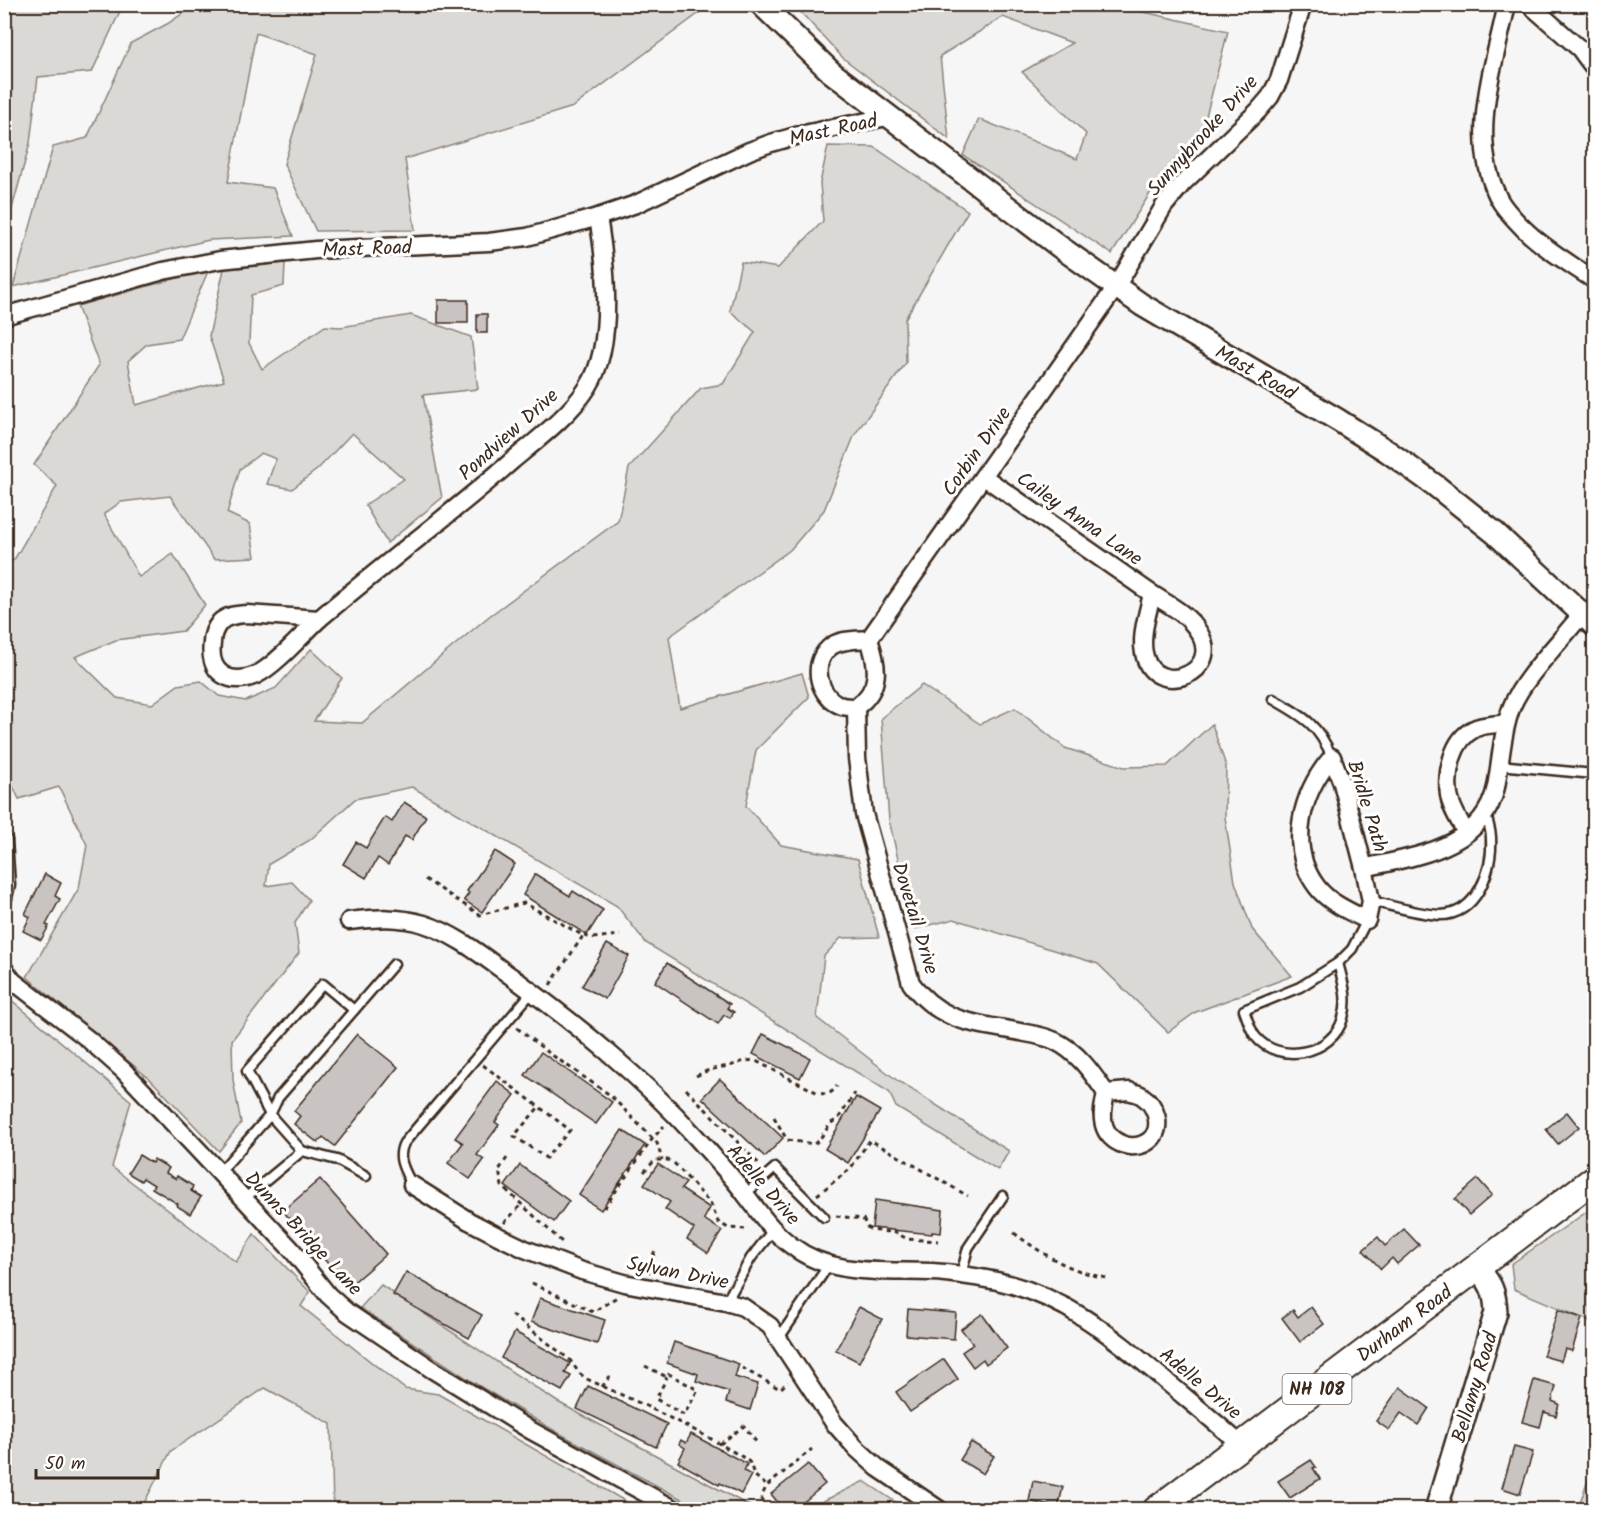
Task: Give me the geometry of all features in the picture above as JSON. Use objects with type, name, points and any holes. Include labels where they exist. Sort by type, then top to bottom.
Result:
[{"type":"main road","name":"Durham Road","points":[[1156,1509],[1594,1179]]},
{"type":"street","points":[[761,4],[831,72],[887,117]]},
{"type":"street","name":"Sunnybrooke Drive","points":[[1116,287],[1164,206],[1189,177],[1270,97],[1279,80],[1303,4]]},
{"type":"street","points":[[1507,4],[1489,88],[1483,129],[1485,161],[1498,199],[1524,230],[1594,280]]},
{"type":"street","points":[[1530,4],[1580,49],[1594,68]]},
{"type":"street","name":"Mast Road","points":[[4,316],[164,271],[220,260],[316,250],[489,242],[527,237],[598,218],[654,196],[749,150],[800,135],[887,117],[1142,305],[1387,451],[1469,512],[1588,620]]},
{"type":"street","name":"Pondview Drive","points":[[319,619],[247,614],[230,616],[220,622],[213,635],[212,661],[218,672],[230,678],[244,678],[258,674],[272,664],[319,619],[548,431],[588,387],[598,364],[606,319],[606,295],[598,218]]},
{"type":"street","name":"Corbin Drive","points":[[869,639],[1116,287]]},
{"type":"street","name":"Cailey Anna Lane","points":[[984,477],[1188,618],[1204,642],[1204,655],[1199,667],[1189,676],[1176,678],[1162,676],[1150,669],[1144,656],[1144,636],[1152,594]]},
{"type":"street","name":"Bridle Path","points":[[1364,868],[1437,849],[1466,833],[1486,815],[1494,795],[1506,723],[1513,704],[1522,687],[1588,620]]},
{"type":"street","points":[[869,639],[876,659],[876,678],[866,700],[856,707],[842,706],[829,698],[820,685],[817,673],[822,658],[829,648],[843,641],[869,639]]},
{"type":"street","name":"Dovetail Drive","points":[[856,707],[857,758],[864,814],[911,983],[922,999],[939,1011],[958,1019],[1054,1040],[1081,1060],[1106,1093]]},
{"type":"street","points":[[1466,833],[1454,811],[1449,795],[1449,772],[1455,749],[1475,728],[1506,723]]},
{"type":"street","name":"Bridle Path","points":[[1332,757],[1342,783],[1364,868],[1371,901],[1367,920],[1332,900],[1317,888],[1302,853],[1300,834],[1302,813],[1318,774],[1332,757]]},
{"type":"street","name":"Adelle Drive","points":[[349,921],[389,917],[428,925],[479,954],[532,992],[582,1029],[639,1079],[693,1134],[746,1194],[773,1230],[793,1247],[828,1266],[961,1275],[1025,1288],[1053,1299],[1079,1313],[1110,1335],[1241,1445]]},
{"type":"street","name":"Dunns Bridge Lane","points":[[4,969],[20,986],[124,1071],[292,1250],[328,1295],[347,1312],[382,1337],[530,1430],[676,1509]]},
{"type":"street","name":"Sylvan Drive","points":[[412,1185],[496,1235],[582,1271],[624,1283],[726,1302],[758,1317],[770,1326],[779,1338],[834,1423],[856,1448],[878,1468],[940,1509]]},
{"type":"street","name":"Bellamy Road","points":[[1436,1509],[1496,1312],[1491,1285],[1478,1268]]},
{"type":"lane","points":[[1273,699],[1310,722],[1318,731],[1332,757]]},
{"type":"lane","points":[[1499,765],[1594,774]]},
{"type":"lane","points":[[1371,901],[1441,915],[1454,913],[1465,907],[1475,898],[1483,884],[1490,858],[1491,837],[1486,815]]},
{"type":"lane","points":[[4,911],[10,885],[8,840]]},
{"type":"lane","points":[[1338,963],[1346,989],[1346,1006],[1343,1021],[1336,1032],[1325,1042],[1306,1052],[1292,1054],[1271,1048],[1254,1035],[1244,1010],[1300,987],[1338,963],[1352,950],[1367,920]]},
{"type":"lane","points":[[219,1173],[270,1115],[278,1098],[394,964]]},
{"type":"lane","points":[[354,1010],[322,984],[247,1071],[270,1115],[302,1151],[337,1160],[366,1176]]},
{"type":"lane","points":[[412,1185],[404,1169],[400,1151],[422,1119],[532,992]]},
{"type":"lane","points":[[244,1199],[302,1151]]},
{"type":"lane","points":[[746,1194],[775,1168],[824,1217]]},
{"type":"lane","points":[[961,1275],[968,1248],[1003,1196]]},
{"type":"lane","points":[[726,1302],[751,1258],[773,1230]]},
{"type":"lane","points":[[779,1338],[828,1266]]},
{"type":"path","points":[[425,879],[480,915],[524,903],[584,936],[593,939],[620,935]]},
{"type":"path","points":[[549,987],[584,936]]},
{"type":"path","points":[[508,1020],[549,1053],[610,1095],[653,1138],[660,1149],[662,1160]]},
{"type":"path","points":[[474,1059],[539,1107],[570,1130],[546,1158],[514,1136],[539,1107]]},
{"type":"path","points":[[696,1076],[710,1068],[750,1060],[819,1093],[826,1095],[832,1093],[837,1086]]},
{"type":"path","points":[[686,1089],[759,1164]]},
{"type":"path","points":[[774,1117],[787,1140],[814,1144],[831,1123],[838,1119],[855,1093]]},
{"type":"path","points":[[604,1208],[664,1126]]},
{"type":"path","points":[[810,1203],[850,1169],[870,1140],[968,1196]]},
{"type":"path","points":[[507,1158],[499,1170],[502,1186],[563,1243]]},
{"type":"path","points":[[644,1172],[651,1163],[662,1160],[674,1163],[711,1204],[718,1222],[736,1230],[745,1229]]},
{"type":"path","points":[[503,1224],[521,1205]]},
{"type":"path","points":[[824,1217],[863,1219],[871,1230],[897,1233],[907,1239],[938,1241]]},
{"type":"path","points":[[1014,1233],[1036,1249],[1079,1272],[1107,1278]]},
{"type":"path","points":[[648,1275],[655,1249]]},
{"type":"path","points":[[532,1283],[593,1312],[619,1296]]},
{"type":"path","points":[[512,1315],[570,1360],[579,1373],[602,1387],[654,1410],[746,1459],[754,1475],[767,1486]]},
{"type":"path","points":[[645,1366],[667,1377]]},
{"type":"path","points":[[742,1368],[780,1389],[788,1382]]},
{"type":"path","points":[[669,1374],[698,1390],[684,1414],[656,1399],[667,1377],[669,1374]]},
{"type":"path","points":[[602,1387],[611,1375]]},
{"type":"path","points":[[654,1410],[659,1401]]},
{"type":"path","points":[[720,1444],[744,1426],[757,1443]]},
{"type":"path","points":[[766,1509],[762,1501],[762,1494],[767,1486],[812,1449]]},
{"type":"shaded area","points":[[12,5],[122,5],[92,72],[38,77],[30,143],[5,234],[4,59]]},
{"type":"shaded area","points":[[195,5],[710,5],[573,107],[405,159],[415,230],[316,231],[284,164],[317,54],[256,33],[228,182],[273,188],[293,236],[209,240],[13,287],[53,147],[87,138],[131,43],[167,24]]},
{"type":"shaded area","points":[[794,5],[1113,5],[1228,31],[1203,128],[1159,179],[1112,254],[963,155],[979,119],[1077,159],[1086,134],[1022,72],[1072,43],[1003,17],[940,56],[949,139],[843,58]]},
{"type":"shaded area","points":[[828,146],[874,147],[968,211],[905,319],[906,363],[855,434],[824,510],[790,550],[669,637],[680,708],[802,673],[809,697],[756,750],[746,806],[781,845],[858,859],[879,937],[841,938],[824,956],[817,1018],[898,1081],[1009,1151],[998,1170],[896,1107],[889,1092],[646,943],[617,906],[412,787],[355,799],[310,840],[269,864],[266,886],[292,882],[309,900],[295,923],[299,953],[232,1040],[233,1080],[241,1123],[219,1151],[151,1080],[27,977],[79,888],[87,845],[59,787],[19,799],[5,769],[5,563],[14,560],[57,486],[34,465],[99,365],[77,306],[209,269],[179,339],[147,344],[128,361],[136,405],[224,381],[209,336],[224,269],[285,263],[284,286],[251,295],[249,343],[262,369],[325,326],[341,327],[411,315],[471,337],[478,389],[423,395],[442,498],[387,543],[365,505],[404,479],[352,433],[318,469],[292,489],[267,484],[276,459],[261,453],[240,469],[227,513],[250,524],[255,557],[214,559],[170,496],[121,502],[104,514],[139,577],[173,554],[205,605],[183,631],[116,640],[75,657],[117,698],[152,704],[178,685],[201,681],[219,696],[246,701],[276,688],[311,649],[342,678],[314,721],[362,723],[488,617],[618,521],[629,468],[701,388],[723,384],[755,332],[730,311],[741,262],[778,268],[823,221],[820,183]]},
{"type":"shaded area","points":[[922,685],[980,724],[1015,708],[1065,748],[1124,767],[1167,766],[1212,724],[1226,766],[1225,817],[1235,882],[1252,929],[1292,976],[1196,1012],[1168,1032],[1098,964],[954,919],[914,929],[889,820],[881,718]]},
{"type":"shaded area","points":[[5,992],[9,998],[131,1101],[112,1167],[236,1262],[254,1234],[310,1292],[301,1306],[405,1389],[438,1394],[639,1509],[333,1509],[331,1424],[265,1388],[171,1451],[141,1509],[5,1509]]},
{"type":"shaded area","points":[[1594,1207],[1594,1323],[1514,1289],[1511,1264]]},
{"type":"shaded area","points":[[381,1285],[556,1401],[755,1509],[700,1509],[555,1431],[471,1381],[360,1308]]},
{"type":"shaded area","points":[[1594,1463],[1594,1509],[1578,1509]]},
{"type":"shaded area","points":[[864,1481],[906,1509],[807,1509]]},
{"type":"building","points":[[438,300],[468,300],[468,323],[438,323]]},
{"type":"building","points":[[477,314],[487,314],[487,333],[477,333]]},
{"type":"building","points":[[404,802],[426,816],[412,840],[405,836],[388,865],[378,858],[366,878],[343,864],[356,842],[366,848],[385,817],[392,822]]},
{"type":"building","points":[[495,851],[515,864],[482,912],[464,900],[469,893],[467,891]]},
{"type":"building","points":[[45,874],[61,883],[55,896],[60,899],[41,940],[23,931],[30,917],[25,914]]},
{"type":"building","points":[[535,874],[570,896],[573,891],[603,910],[587,935],[523,895]]},
{"type":"building","points":[[607,944],[629,956],[605,999],[582,986]]},
{"type":"building","points":[[667,963],[730,1004],[727,1008],[734,1012],[730,1018],[724,1015],[718,1024],[655,982]]},
{"type":"building","points":[[357,1034],[398,1067],[335,1146],[323,1137],[318,1143],[294,1124],[300,1116],[294,1111]]},
{"type":"building","points":[[763,1034],[810,1058],[800,1078],[753,1054]]},
{"type":"building","points":[[541,1052],[612,1102],[596,1124],[525,1075]]},
{"type":"building","points":[[720,1079],[783,1138],[765,1157],[702,1098]]},
{"type":"building","points":[[497,1081],[515,1095],[495,1122],[499,1125],[477,1155],[484,1160],[470,1179],[448,1163],[463,1143],[455,1138]]},
{"type":"building","points":[[856,1097],[880,1111],[848,1163],[825,1149]]},
{"type":"building","points":[[1567,1112],[1579,1127],[1558,1144],[1546,1129]]},
{"type":"building","points":[[622,1130],[645,1145],[601,1210],[579,1195]]},
{"type":"building","points":[[139,1155],[152,1163],[154,1159],[169,1168],[166,1173],[176,1179],[177,1176],[193,1186],[191,1191],[201,1197],[190,1214],[152,1188],[154,1185],[143,1178],[141,1181],[128,1173]]},
{"type":"building","points":[[658,1164],[686,1183],[681,1189],[710,1208],[704,1219],[722,1231],[708,1253],[687,1239],[694,1229],[665,1209],[670,1202],[644,1184]]},
{"type":"building","points":[[520,1165],[569,1201],[554,1222],[505,1186]]},
{"type":"building","points":[[320,1179],[386,1254],[348,1287],[283,1211]]},
{"type":"building","points":[[1478,1179],[1492,1195],[1469,1215],[1455,1199]]},
{"type":"building","points":[[875,1200],[943,1210],[941,1233],[872,1228]]},
{"type":"building","points":[[1404,1229],[1419,1245],[1397,1264],[1392,1258],[1381,1269],[1363,1250],[1378,1237],[1385,1246]]},
{"type":"building","points":[[406,1272],[482,1315],[469,1338],[393,1295]]},
{"type":"building","points":[[540,1298],[605,1320],[597,1344],[531,1322]]},
{"type":"building","points":[[859,1307],[882,1319],[859,1362],[836,1350]]},
{"type":"building","points":[[1311,1307],[1324,1324],[1300,1342],[1282,1318],[1293,1310],[1298,1317]]},
{"type":"building","points":[[908,1309],[956,1313],[954,1339],[906,1335]]},
{"type":"building","points":[[1558,1310],[1582,1318],[1572,1351],[1565,1349],[1561,1361],[1543,1356]]},
{"type":"building","points":[[982,1314],[1007,1348],[986,1364],[983,1359],[973,1367],[962,1352],[973,1344],[961,1329]]},
{"type":"building","points":[[515,1332],[570,1363],[565,1373],[571,1376],[562,1391],[501,1358]]},
{"type":"building","points":[[674,1342],[739,1364],[735,1377],[758,1384],[750,1410],[726,1402],[729,1392],[696,1381],[698,1374],[667,1363]]},
{"type":"building","points":[[944,1359],[958,1379],[910,1412],[896,1392]]},
{"type":"building","points":[[1534,1380],[1556,1386],[1552,1401],[1559,1404],[1556,1416],[1544,1412],[1540,1427],[1522,1422]]},
{"type":"building","points":[[588,1386],[667,1424],[656,1447],[577,1409]]},
{"type":"building","points":[[1400,1387],[1429,1408],[1418,1425],[1401,1413],[1389,1430],[1376,1421]]},
{"type":"building","points":[[691,1434],[747,1464],[744,1471],[751,1475],[741,1494],[720,1483],[719,1485],[678,1462],[685,1448],[679,1444],[681,1440],[686,1443]]},
{"type":"building","points":[[971,1442],[994,1456],[983,1474],[960,1460]]},
{"type":"building","points":[[1514,1447],[1533,1452],[1520,1494],[1502,1488]]},
{"type":"building","points":[[1311,1460],[1320,1479],[1290,1498],[1278,1481]]},
{"type":"building","points":[[808,1464],[825,1484],[794,1510],[784,1510],[771,1494]]},
{"type":"building","points":[[1033,1481],[1063,1487],[1058,1508],[1029,1501]]}]
